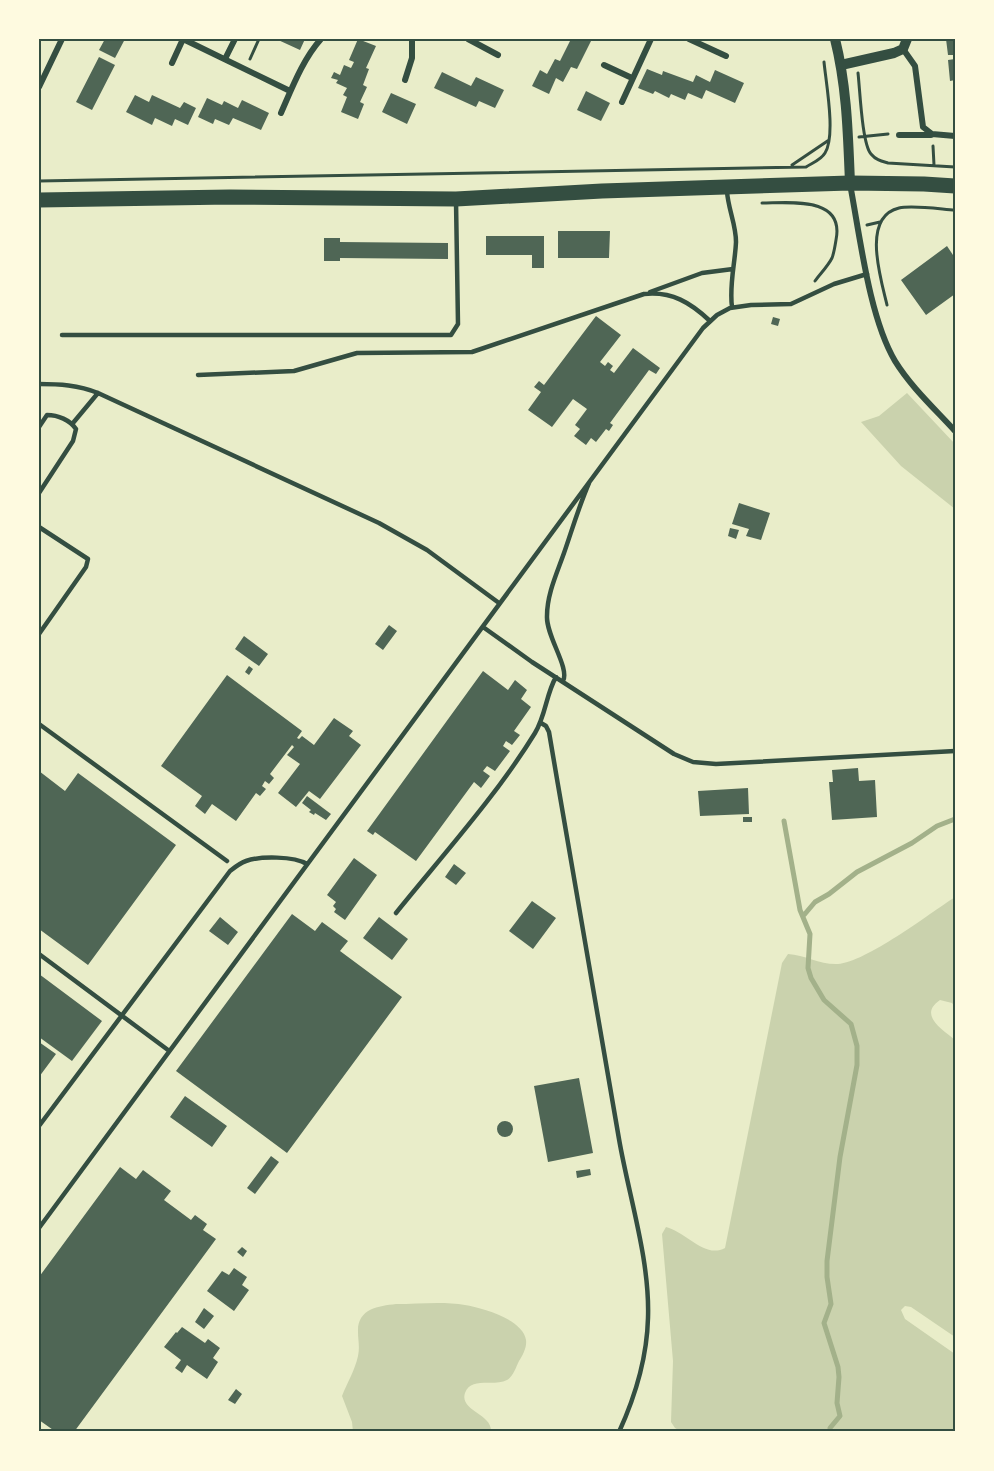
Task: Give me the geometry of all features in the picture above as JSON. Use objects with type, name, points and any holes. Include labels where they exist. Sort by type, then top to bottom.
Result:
[{"type":"main road","points":[[39,200],[230,197],[456,199],[602,191],[727,189],[850,183],[955,186]]},
{"type":"street","points":[[40,83],[62,39]]},
{"type":"street","points":[[172,63],[183,39],[291,91]]},
{"type":"street","points":[[225,59],[235,39]]},
{"type":"street","points":[[281,113],[315,46],[321,39]]},
{"type":"street","points":[[405,80],[412,58],[412,39]]},
{"type":"street","points":[[622,102],[651,39]]},
{"type":"street","points":[[689,39],[726,56]]},
{"type":"street","points":[[704,46],[707,39]]},
{"type":"street","points":[[835,39],[847,110],[850,183],[867,274],[881,330],[894,359],[915,387],[955,431]]},
{"type":"street","points":[[472,40],[498,55]]},
{"type":"street","points":[[841,65],[878,58],[905,44],[915,66],[923,127],[932,135]]},
{"type":"street","points":[[604,66],[632,78]]},
{"type":"street","points":[[899,135],[955,136]]},
{"type":"lane","points":[[727,189],[728,206],[734,220],[736,240],[732,308]]},
{"type":"lane","points":[[62,335],[451,335],[458,324],[456,199]]},
{"type":"lane","points":[[198,375],[294,371],[357,353],[472,352],[698,274],[720,269],[733,269]]},
{"type":"lane","points":[[39,1227],[710,321],[732,308],[759,304],[788,304],[834,284],[867,274]]},
{"type":"lane","points":[[644,294],[667,295],[682,299],[710,321]]},
{"type":"lane","points":[[39,384],[86,388],[391,529],[427,550],[500,603]]},
{"type":"lane","points":[[73,423],[98,393]]},
{"type":"lane","points":[[39,427],[47,415],[73,423],[76,429],[73,441],[39,493]]},
{"type":"lane","points":[[563,681],[565,670],[547,626],[548,602],[580,504],[593,476]]},
{"type":"lane","points":[[39,527],[88,559],[86,567],[39,634]]},
{"type":"lane","points":[[483,627],[674,754],[699,763],[723,764],[955,751]]},
{"type":"lane","points":[[396,913],[496,788],[541,723],[556,677]]},
{"type":"lane","points":[[541,723],[549,732],[621,1155],[647,1288],[648,1319],[644,1356],[619,1432]]},
{"type":"lane","points":[[39,724],[227,861]]},
{"type":"lane","points":[[39,1126],[230,871],[243,861],[254,859],[297,859],[307,864]]},
{"type":"lane","points":[[39,954],[168,1050]]},
{"type":"path","points":[[245,69],[259,39]]},
{"type":"path","points":[[39,181],[806,167],[821,159],[826,152],[830,115],[824,62]]},
{"type":"path","points":[[856,62],[865,136],[870,153],[879,161],[955,167]]},
{"type":"path","points":[[865,136],[899,135]]},
{"type":"path","points":[[932,135],[934,165]]},
{"type":"path","points":[[791,166],[828,140]]},
{"type":"path","points":[[888,309],[879,270],[876,238],[880,222],[885,214],[899,208],[955,210]]},
{"type":"path","points":[[812,294],[815,280],[832,259],[838,230]]},
{"type":"green space","points":[[907,393],[955,444],[955,509],[901,466],[861,422],[879,416]]},
{"type":"green space","points":[[955,897],[955,1007],[952,1003],[940,1000],[931,1011],[934,1021],[955,1040],[955,1337],[911,1307],[905,1306],[901,1310],[905,1319],[955,1354],[955,1432],[832,1432],[830,1429],[830,1432],[682,1432],[671,1422],[673,1361],[662,1234],[666,1227],[703,1248],[718,1250],[725,1248],[782,963],[788,954],[832,964],[850,961],[880,946]]},
{"type":"green space","points":[[396,1304],[457,1304],[491,1312],[518,1326],[526,1340],[525,1348],[509,1379],[502,1382],[477,1383],[468,1388],[465,1393],[464,1399],[467,1404],[487,1421],[491,1432],[353,1432],[352,1422],[342,1396],[358,1356],[358,1332],[361,1318],[370,1310]]},
{"type":"building","points":[[105,39],[125,39],[115,58],[99,50]]},
{"type":"building","points":[[276,39],[305,39],[300,50]]},
{"type":"building","points":[[358,39],[376,46],[366,68],[369,69],[363,85],[367,87],[360,102],[364,104],[358,119],[341,112],[347,97],[343,95],[347,88],[336,83],[338,80],[331,78],[334,72],[340,75],[344,65],[351,68],[354,62],[349,60]]},
{"type":"building","points":[[571,39],[592,39],[577,69],[571,67],[563,82],[556,78],[549,94],[532,86],[540,70],[547,74],[555,59],[560,61]]},
{"type":"building","points":[[946,39],[955,39],[955,55],[948,55]]},
{"type":"building","points":[[99,57],[115,65],[92,110],[76,102]]},
{"type":"building","points":[[955,59],[955,80],[950,81],[948,60]]},
{"type":"building","points":[[647,69],[662,75],[663,71],[693,82],[696,75],[710,82],[715,70],[744,83],[735,103],[706,90],[702,99],[688,93],[685,100],[671,94],[669,98],[655,91],[653,94],[638,88]]},
{"type":"building","points":[[442,72],[471,86],[476,77],[504,90],[495,108],[479,101],[476,107],[434,88]]},
{"type":"building","points":[[586,91],[610,103],[601,121],[577,110]]},
{"type":"building","points":[[391,93],[416,104],[407,124],[382,112]]},
{"type":"building","points":[[135,95],[149,102],[152,95],[180,108],[184,102],[196,108],[188,125],[175,119],[172,126],[155,118],[152,125],[126,112]]},
{"type":"building","points":[[207,98],[222,105],[224,101],[238,108],[242,100],[269,113],[261,130],[233,118],[229,125],[215,119],[213,124],[198,117]]},
{"type":"building","points":[[558,231],[610,231],[609,258],[558,258]]},
{"type":"building","points":[[486,236],[544,236],[544,268],[532,268],[532,255],[486,255]]},
{"type":"building","points":[[324,238],[340,238],[340,242],[448,243],[448,259],[340,258],[340,261],[324,261]]},
{"type":"building","points":[[947,246],[955,258],[955,294],[926,315],[901,280]]},
{"type":"building","points":[[596,316],[621,335],[600,362],[605,366],[608,362],[613,366],[610,370],[614,373],[633,348],[660,368],[656,374],[649,370],[610,423],[613,425],[609,431],[606,429],[596,442],[591,438],[586,445],[574,436],[580,429],[575,425],[587,409],[573,399],[552,427],[528,410],[541,392],[534,387],[539,381],[544,385]]},
{"type":"building","points":[[773,317],[780,319],[778,326],[771,324]]},
{"type":"building","points":[[739,503],[770,513],[761,540],[746,536],[749,529],[732,524]]},
{"type":"building","points":[[730,528],[739,530],[736,539],[728,536]]},
{"type":"building","points":[[389,625],[397,631],[383,650],[375,644]]},
{"type":"building","points":[[244,636],[268,654],[259,666],[235,649]]},
{"type":"building","points":[[249,666],[253,669],[249,675],[245,672]]},
{"type":"building","points":[[483,671],[508,690],[515,680],[527,690],[521,699],[531,707],[514,731],[520,735],[512,745],[506,741],[503,746],[510,751],[495,771],[487,766],[483,771],[490,776],[481,788],[474,782],[416,861],[375,832],[373,835],[367,831]]},
{"type":"building","points":[[227,675],[302,731],[297,738],[299,739],[302,736],[314,745],[334,718],[353,731],[349,736],[361,745],[320,799],[309,791],[296,807],[278,793],[300,764],[287,755],[294,747],[292,745],[270,774],[274,778],[269,784],[265,781],[262,786],[266,789],[260,796],[256,793],[236,821],[212,804],[205,814],[195,806],[202,796],[161,766]]},
{"type":"building","points":[[858,768],[859,781],[875,780],[877,817],[832,820],[829,782],[833,782],[832,770]]},
{"type":"building","points":[[39,771],[65,791],[78,773],[176,845],[88,965],[39,929]]},
{"type":"building","points":[[748,788],[749,814],[700,816],[698,791]]},
{"type":"building","points":[[307,796],[331,814],[326,820],[309,812],[311,810],[302,803]]},
{"type":"building","points":[[743,817],[752,817],[752,822],[743,822]]},
{"type":"building","points":[[354,858],[377,875],[345,920],[334,912],[336,909],[333,906],[336,902],[327,895]]},
{"type":"building","points":[[454,864],[466,873],[456,885],[445,877]]},
{"type":"building","points":[[532,901],[556,918],[533,949],[509,931]]},
{"type":"building","points":[[292,914],[315,931],[322,922],[348,941],[340,951],[402,997],[287,1153],[176,1071]]},
{"type":"building","points":[[220,917],[238,932],[228,945],[209,931]]},
{"type":"building","points":[[379,917],[408,939],[392,960],[363,938]]},
{"type":"building","points":[[39,974],[102,1021],[72,1061],[39,1037]]},
{"type":"building","points":[[39,1042],[56,1054],[39,1077]]},
{"type":"building","points":[[579,1078],[593,1153],[548,1162],[534,1086]]},
{"type":"building","points":[[185,1096],[227,1126],[212,1147],[170,1117]]},
{"type":"building","points":[[505,1121],[513,1129],[505,1137],[497,1129]]},
{"type":"building","points":[[271,1156],[279,1162],[255,1194],[247,1188]]},
{"type":"building","points":[[120,1167],[136,1179],[143,1170],[171,1191],[164,1200],[191,1220],[195,1215],[207,1224],[203,1230],[216,1239],[74,1432],[56,1432],[39,1420],[39,1277]]},
{"type":"building","points":[[590,1169],[591,1175],[577,1178],[576,1171]]},
{"type":"building","points":[[242,1247],[247,1251],[243,1257],[237,1252]]},
{"type":"building","points":[[234,1268],[247,1277],[242,1285],[249,1290],[234,1311],[207,1291],[222,1271],[229,1275]]},
{"type":"building","points":[[204,1308],[214,1316],[204,1329],[195,1322]]},
{"type":"building","points":[[182,1327],[205,1343],[208,1339],[220,1348],[213,1358],[218,1362],[207,1379],[187,1365],[182,1373],[175,1368],[181,1360],[164,1347]]},
{"type":"building","points":[[236,1389],[242,1394],[235,1404],[228,1400]]},
{"type":"waterway","points":[[804,915],[815,902],[857,872],[912,843],[937,826],[955,819]]},
{"type":"waterway","points":[[784,821],[800,910],[810,934],[808,968],[811,978],[824,1000],[851,1024],[857,1046],[857,1065],[840,1157],[827,1261],[831,1304],[824,1323],[838,1367],[837,1403],[840,1416],[830,1428],[830,1432]]}]
